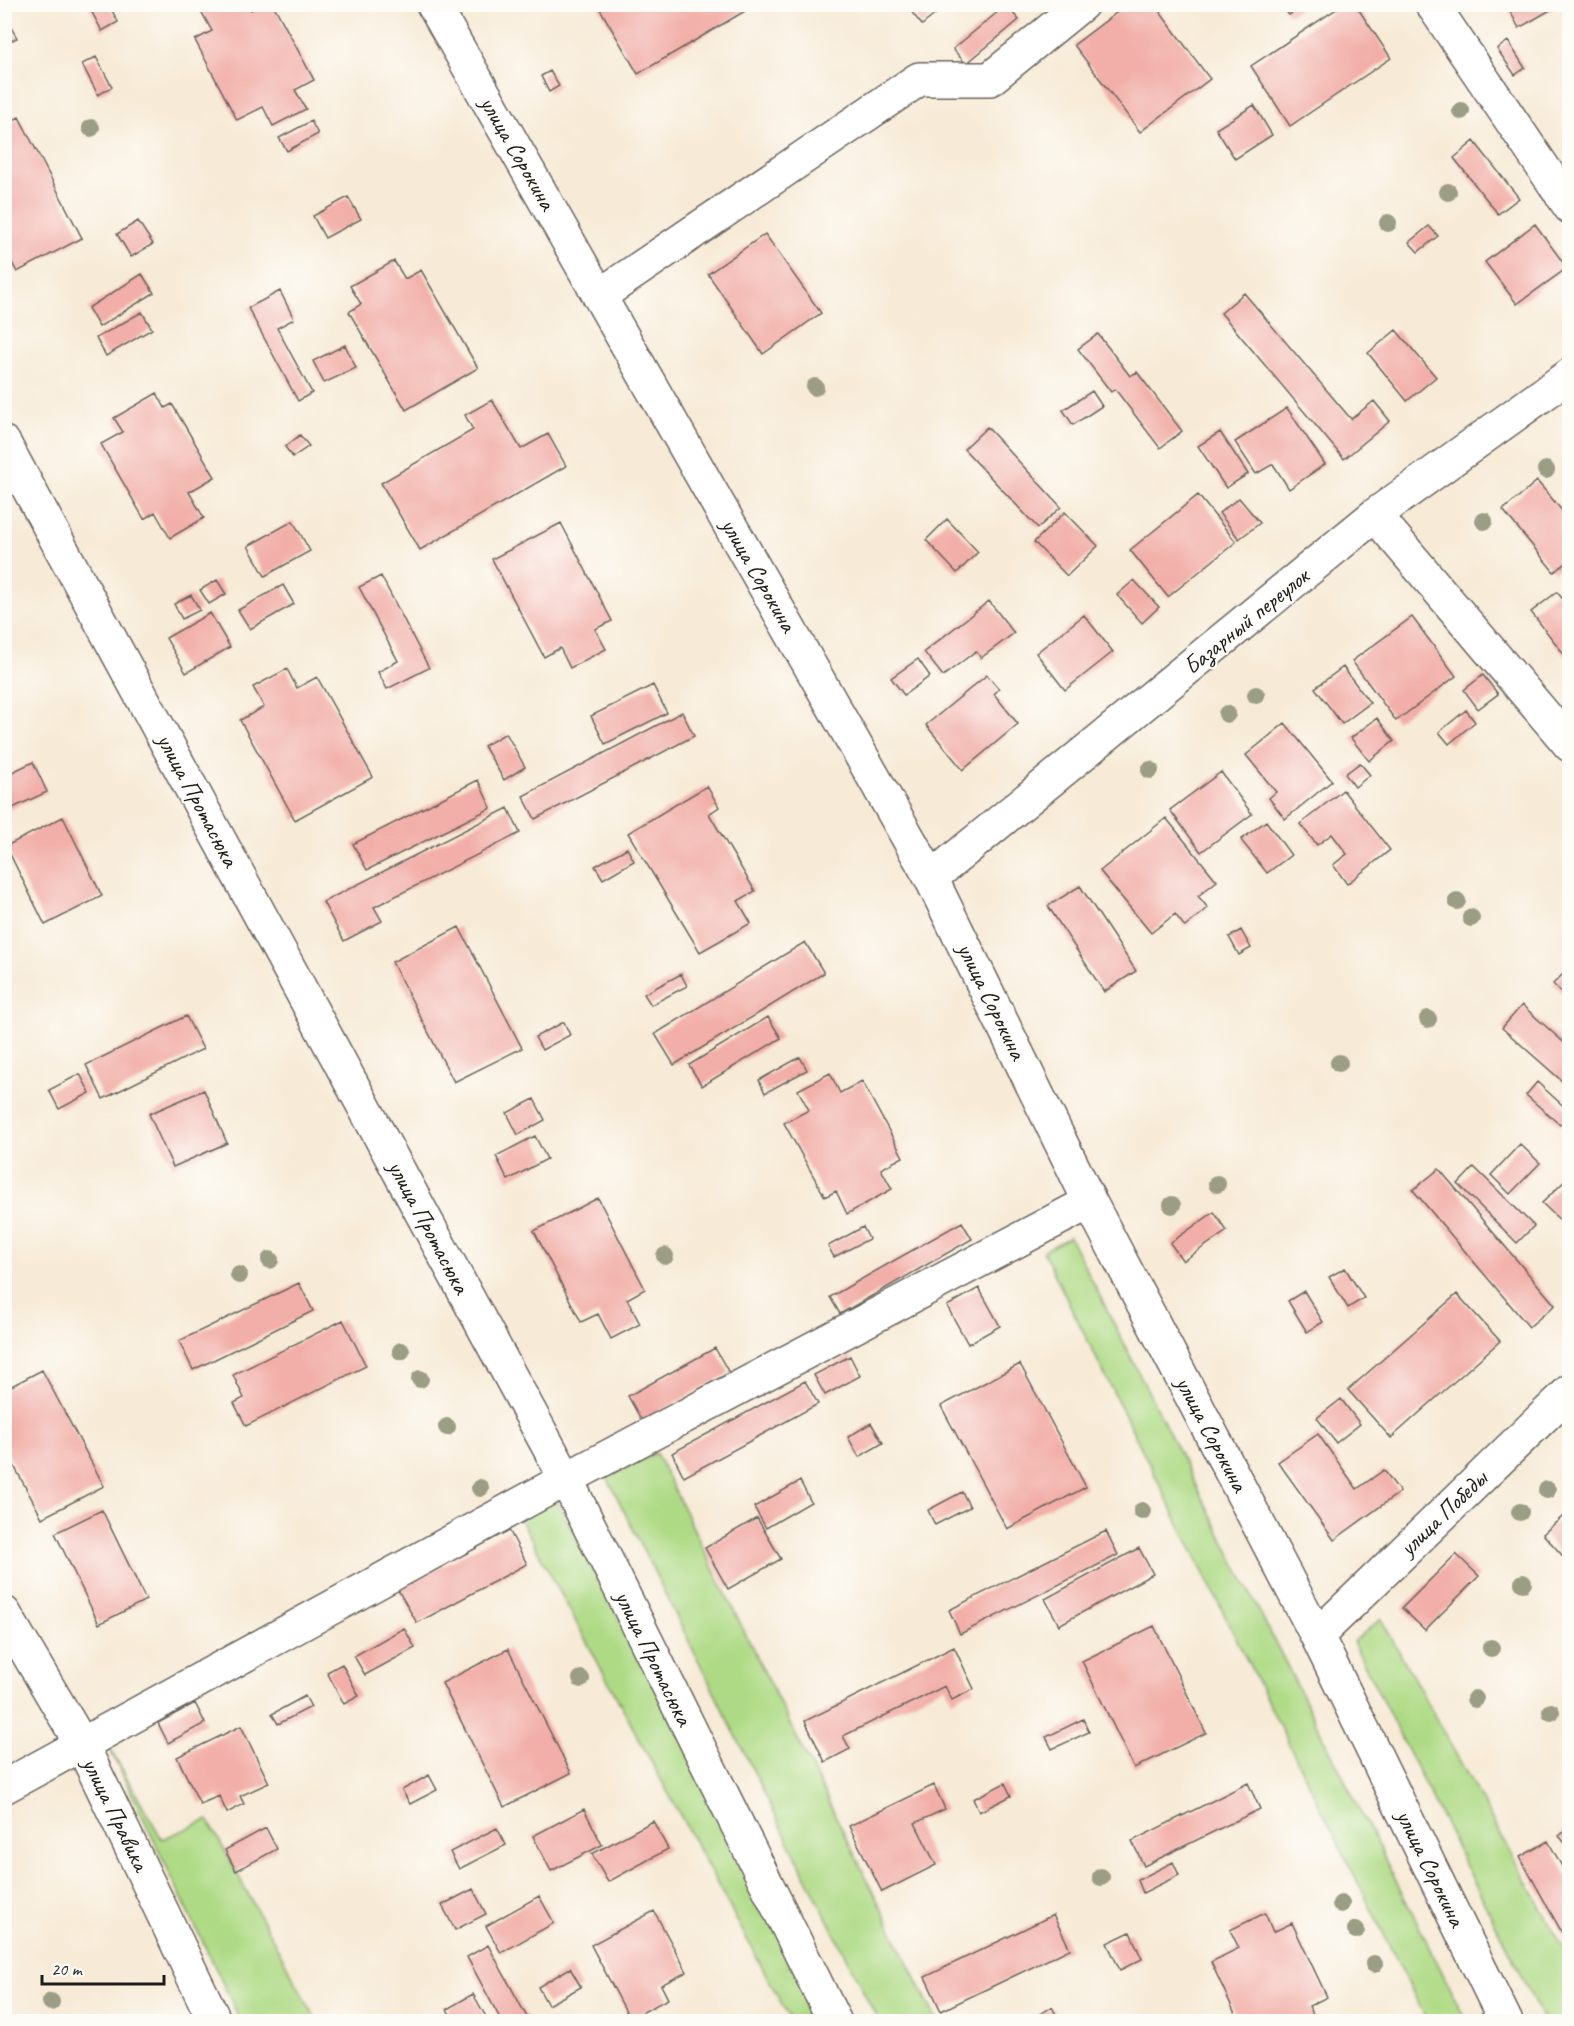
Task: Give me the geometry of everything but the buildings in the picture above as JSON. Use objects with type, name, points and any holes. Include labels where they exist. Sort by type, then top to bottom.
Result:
[{"type":"street","name":"улица Сорокина","points":[[433,4],[931,878],[1090,1202],[1317,1636],[1506,2022]]},
{"type":"street","points":[[599,296],[919,79],[990,79],[1082,4]]},
{"type":"street","points":[[1432,4],[1569,207]]},
{"type":"street","name":"Базарный переулок","points":[[931,878],[1375,515],[1569,375]]},
{"type":"street","name":"улица Протасюка","points":[[4,443],[566,1479],[835,2022]]},
{"type":"street","points":[[1375,515],[1569,745]]},
{"type":"street","points":[[4,1787],[566,1479],[1090,1202]]},
{"type":"street","name":"улица Победы","points":[[1317,1636],[1569,1390]]},
{"type":"street","name":"улица Правика","points":[[4,1613],[82,1745],[215,2022]]},
{"type":"green space","points":[[1070,1237],[1466,2021],[1427,2021],[1043,1251]]},
{"type":"green space","points":[[656,1453],[937,2021],[878,2021],[607,1477]]},
{"type":"green space","points":[[555,1498],[832,2021],[791,2021],[519,1516]]},
{"type":"green space","points":[[1381,1619],[1569,1958],[1569,2021],[1544,2021],[1353,1642]]},
{"type":"green space","points":[[108,1745],[162,1839],[208,1820],[317,2021],[241,2021]]}]
